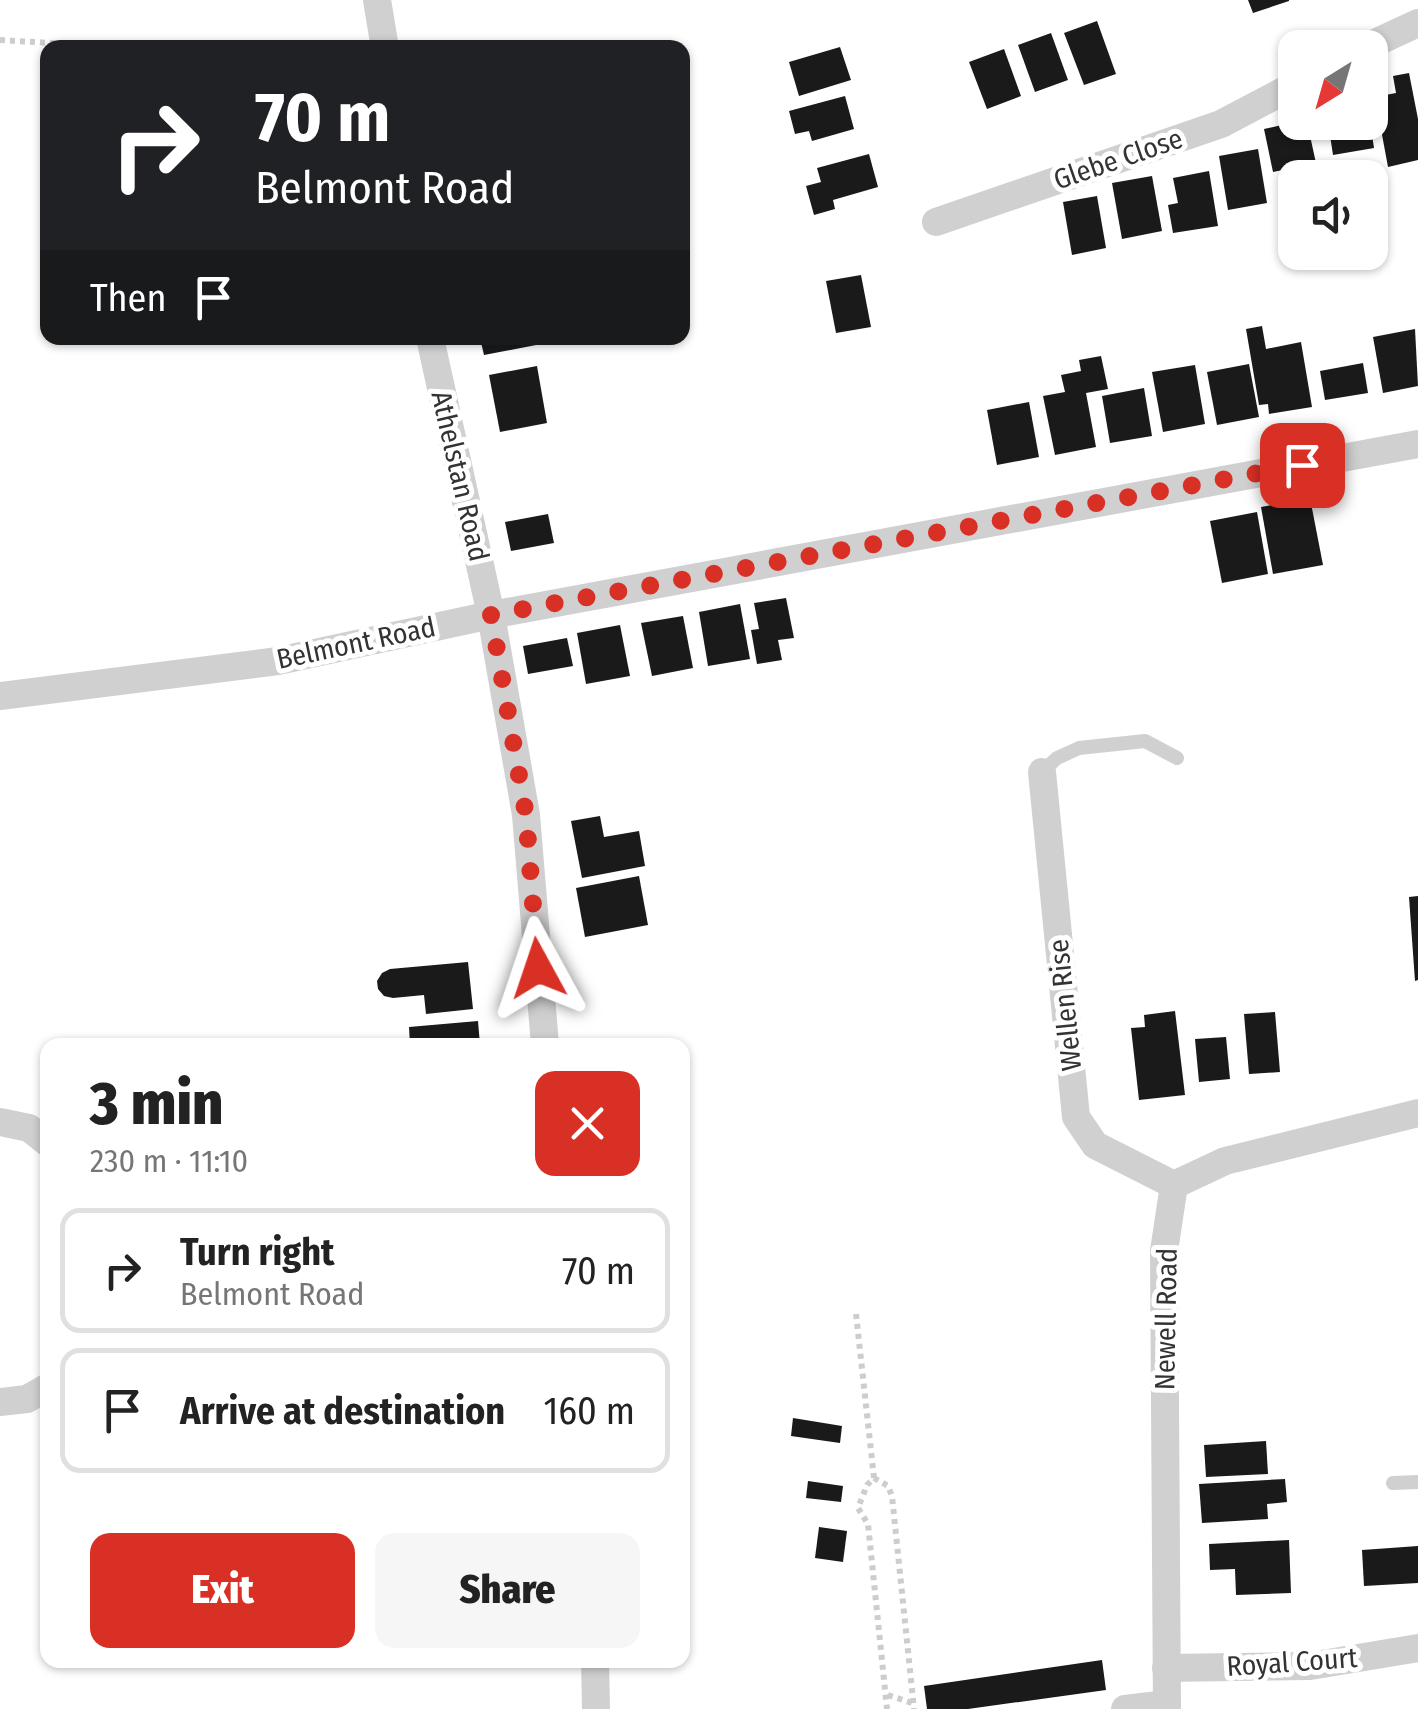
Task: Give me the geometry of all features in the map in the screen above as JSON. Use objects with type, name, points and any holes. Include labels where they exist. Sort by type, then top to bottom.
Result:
[{"type":"street","points":[[377,0],[384,40]]},
{"type":"street","points":[[1388,37],[1418,23]]},
{"type":"street","name":"Glebe Close","points":[[936,222],[1221,124],[1278,93]]},
{"type":"street","name":"Athelstan Road","points":[[432,345],[491,615],[526,815],[544,1038]]},
{"type":"street","name":"Belmont Road","points":[[0,696],[278,660],[491,615],[1418,444]]},
{"type":"street","name":"Wellen Rise","points":[[1042,772],[1076,1117],[1095,1146],[1174,1185]]},
{"type":"street","points":[[1174,1185],[1225,1161],[1418,1113]]},
{"type":"street","points":[[0,1122],[30,1128],[40,1136]]},
{"type":"street","name":"Newell Road","points":[[1167,1707],[1164,1251],[1174,1185]]},
{"type":"street","points":[[0,1402],[28,1398],[40,1391]]},
{"type":"street","name":"Royal Court","points":[[1166,1668],[1310,1666],[1418,1648]]},
{"type":"street","points":[[594,1668],[596,1709]]},
{"type":"street","points":[[1125,1709],[1167,1707]]},
{"type":"lane","points":[[1042,772],[1057,758],[1079,748],[1145,741],[1177,758]]},
{"type":"lane","points":[[1393,1483],[1418,1482]]},
{"type":"path","points":[[0,40],[40,42]]},
{"type":"path","points":[[856,1314],[874,1478],[858,1508],[868,1524],[871,1542],[887,1709]]},
{"type":"path","points":[[874,1478],[888,1486],[892,1496],[913,1706],[888,1695]]},
{"type":"building","points":[[1248,0],[1289,0],[1289,1],[1253,13]]},
{"type":"building","points":[[1097,21],[1116,74],[1084,85],[1064,33]]},
{"type":"building","points":[[1051,33],[1068,80],[1035,92],[1018,45]]},
{"type":"building","points":[[840,47],[851,80],[799,96],[789,62]]},
{"type":"building","points":[[1004,49],[1021,96],[987,109],[969,62]]},
{"type":"building","points":[[1409,73],[1418,119],[1418,160],[1388,167],[1383,140],[1388,140],[1388,95],[1396,93],[1393,76]]},
{"type":"building","points":[[845,96],[854,129],[812,141],[809,131],[795,134],[789,111]]},
{"type":"building","points":[[1278,126],[1278,140],[1311,140],[1315,160],[1278,160],[1278,171],[1273,172],[1264,129]]},
{"type":"building","points":[[1331,140],[1373,140],[1374,148],[1333,155]]},
{"type":"building","points":[[1258,149],[1267,203],[1228,210],[1219,156]]},
{"type":"building","points":[[869,154],[878,187],[833,200],[835,209],[814,215],[806,186],[821,182],[817,168]]},
{"type":"building","points":[[1209,171],[1218,226],[1173,233],[1168,205],[1178,203],[1173,178]]},
{"type":"building","points":[[1152,176],[1162,231],[1122,239],[1112,183]]},
{"type":"building","points":[[1097,196],[1106,248],[1072,255],[1063,202]]},
{"type":"building","points":[[861,275],[871,327],[836,333],[826,281]]},
{"type":"building","points":[[1262,326],[1266,349],[1301,342],[1312,407],[1269,414],[1268,404],[1259,405],[1246,329]]},
{"type":"building","points":[[1415,329],[1418,386],[1383,393],[1373,337]]},
{"type":"building","points":[[482,345],[536,345],[484,355]]},
{"type":"building","points":[[1101,356],[1108,389],[1086,393],[1096,447],[1055,455],[1043,396],[1065,392],[1061,375],[1081,371],[1079,360]]},
{"type":"building","points":[[1363,363],[1368,393],[1325,400],[1320,371]]},
{"type":"building","points":[[1249,364],[1259,417],[1217,425],[1207,372]]},
{"type":"building","points":[[1195,365],[1205,424],[1163,432],[1152,372]]},
{"type":"building","points":[[537,366],[547,423],[500,432],[489,375]]},
{"type":"building","points":[[1144,388],[1152,436],[1110,443],[1102,396]]},
{"type":"building","points":[[1029,402],[1039,457],[997,465],[987,410]]},
{"type":"building","points":[[1310,498],[1323,565],[1273,574],[1261,507]]},
{"type":"building","points":[[1257,512],[1268,574],[1222,583],[1210,521]]},
{"type":"building","points":[[548,514],[554,543],[511,551],[505,522]]},
{"type":"building","points":[[786,598],[794,638],[778,640],[782,660],[757,664],[751,630],[759,629],[754,603]]},
{"type":"building","points":[[740,604],[750,659],[708,666],[699,612]]},
{"type":"building","points":[[683,616],[693,668],[652,676],[641,623]]},
{"type":"building","points":[[620,625],[630,676],[586,684],[577,633]]},
{"type":"building","points":[[567,638],[573,666],[528,674],[523,646]]},
{"type":"building","points":[[600,816],[604,837],[639,831],[645,866],[582,878],[571,821]]},
{"type":"building","points":[[639,876],[648,925],[585,937],[576,888]]},
{"type":"building","points":[[1418,896],[1418,980],[1415,981],[1409,897]]},
{"type":"building","points":[[468,962],[473,1009],[426,1014],[424,995],[393,998],[378,989],[377,981],[390,969]]},
{"type":"building","points":[[1175,1011],[1185,1095],[1139,1100],[1131,1028],[1145,1027],[1144,1015]]},
{"type":"building","points":[[1275,1012],[1280,1072],[1249,1074],[1244,1014]]},
{"type":"building","points":[[478,1021],[479,1038],[410,1038],[409,1027]]},
{"type":"building","points":[[1226,1037],[1230,1079],[1199,1082],[1195,1039]]},
{"type":"building","points":[[793,1418],[842,1426],[840,1443],[791,1436]]},
{"type":"building","points":[[1266,1441],[1268,1474],[1206,1477],[1204,1445]]},
{"type":"building","points":[[1285,1479],[1287,1502],[1267,1504],[1268,1519],[1202,1523],[1199,1484]]},
{"type":"building","points":[[808,1481],[843,1486],[841,1502],[806,1498]]},
{"type":"building","points":[[819,1527],[847,1531],[843,1562],[815,1558]]},
{"type":"building","points":[[1289,1540],[1291,1593],[1236,1595],[1235,1569],[1210,1570],[1209,1544]]},
{"type":"building","points":[[1418,1546],[1418,1583],[1364,1586],[1362,1550]]},
{"type":"building","points":[[1102,1660],[1106,1690],[968,1709],[927,1709],[924,1686]]},
{"type":"route","points":[[538,968],[526,815],[491,615],[1302,465]]}]
